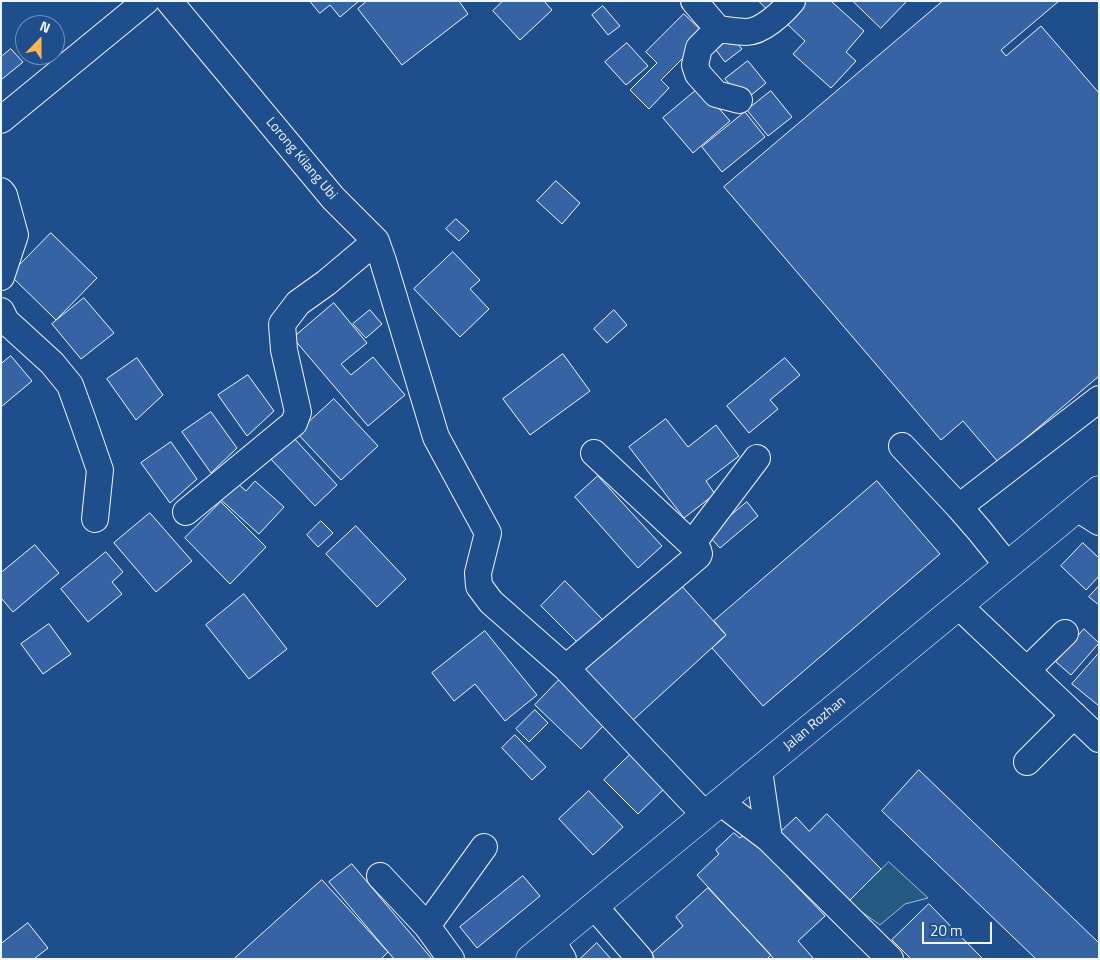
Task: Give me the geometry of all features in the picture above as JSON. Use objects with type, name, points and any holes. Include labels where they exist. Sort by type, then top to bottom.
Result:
[{"type":"main road","name":"Jalan Rozhan","points":[[530,959],[558,950],[594,906],[1007,565],[1088,515],[1099,490]]},
{"type":"street","points":[[1,120],[146,1]]},
{"type":"street","name":"Lorong Kilang Ubi","points":[[169,1],[333,198],[376,241],[436,437],[488,533],[478,573],[479,586],[490,602],[566,668],[712,808],[769,839],[890,959]]},
{"type":"street","points":[[694,1],[718,29],[748,32],[762,27],[774,19],[792,1]]},
{"type":"street","points":[[718,29],[699,48],[694,65],[698,74],[716,94],[739,100]]},
{"type":"street","points":[[1,191],[4,194],[15,235],[1,277]]},
{"type":"street","points":[[186,512],[294,423],[298,412],[284,350],[282,324],[298,303],[326,283],[376,241]]},
{"type":"street","points":[[1,311],[6,321],[52,362],[70,386],[100,470],[95,519]]},
{"type":"street","points":[[959,507],[1099,400]]},
{"type":"street","points":[[902,446],[959,507],[1007,565]]},
{"type":"street","points":[[566,668],[699,554],[692,544],[594,453]]},
{"type":"street","points":[[692,544],[757,458]]},
{"type":"street","points":[[958,606],[1099,739]]},
{"type":"street","points":[[1027,670],[1065,633]]},
{"type":"street","points":[[1027,762],[1074,715]]},
{"type":"street","points":[[760,770],[769,839]]},
{"type":"street","points":[[427,926],[484,847]]},
{"type":"street","points":[[380,876],[427,926],[451,959]]},
{"type":"street","points":[[594,906],[640,959]]},
{"type":"shaded area","points":[[889,862],[928,898],[905,904],[880,925],[848,902]]},
{"type":"building","points":[[310,1],[359,1],[340,17],[330,5],[320,13]]},
{"type":"building","points":[[367,1],[459,1],[468,14],[402,65],[358,9]]},
{"type":"building","points":[[503,1],[544,1],[552,10],[520,40],[493,11]]},
{"type":"building","points":[[759,1],[786,1],[773,15]]},
{"type":"building","points":[[804,1],[831,1],[864,31],[846,52],[856,61],[831,88],[793,54],[805,41],[785,22]]},
{"type":"building","points":[[853,1],[907,1],[881,28]]},
{"type":"building","points":[[943,1],[1059,1],[1001,50],[1006,56],[1041,26],[1099,93],[1099,376],[998,462],[963,421],[941,440],[724,187]]},
{"type":"building","points":[[603,6],[620,26],[608,35],[592,15]]},
{"type":"building","points":[[684,14],[706,35],[661,80],[669,88],[649,109],[630,90],[657,63],[646,52]]},
{"type":"building","points":[[732,37],[742,49],[725,62],[716,50]]},
{"type":"building","points":[[627,43],[648,66],[626,85],[605,62]]},
{"type":"building","points":[[11,49],[15,53],[15,65],[19,65],[1,80],[1,57]]},
{"type":"building","points":[[748,61],[766,83],[744,101],[725,79]]},
{"type":"building","points":[[700,87],[730,121],[693,153],[663,118]]},
{"type":"building","points":[[771,91],[792,117],[768,136],[747,110]]},
{"type":"building","points":[[745,112],[765,137],[722,172],[702,147]]},
{"type":"building","points":[[556,181],[580,203],[562,224],[537,201]]},
{"type":"building","points":[[456,219],[469,231],[459,241],[446,229]]},
{"type":"building","points":[[51,233],[97,278],[56,320],[10,275]]},
{"type":"building","points":[[453,252],[480,280],[470,289],[489,309],[460,337],[414,289]]},
{"type":"building","points":[[84,298],[114,333],[81,359],[52,324]]},
{"type":"building","points":[[334,303],[367,343],[341,364],[351,375],[373,357],[405,395],[368,426],[293,338]]},
{"type":"building","points":[[370,310],[382,324],[366,338],[353,324]]},
{"type":"building","points":[[614,310],[627,325],[607,343],[594,329]]},
{"type":"building","points":[[563,354],[590,391],[530,435],[503,399]]},
{"type":"building","points":[[11,356],[32,381],[1,407],[1,364]]},
{"type":"building","points":[[137,358],[163,395],[136,420],[107,379]]},
{"type":"building","points":[[785,358],[800,375],[770,400],[778,409],[749,433],[727,406]]},
{"type":"building","points":[[248,375],[274,411],[247,436],[218,395]]},
{"type":"building","points":[[334,399],[378,446],[341,480],[297,433]]},
{"type":"building","points":[[211,412],[237,448],[211,473],[182,432]]},
{"type":"building","points":[[666,419],[688,447],[716,425],[739,456],[706,481],[715,494],[684,518],[629,447]]},
{"type":"building","points":[[292,436],[337,485],[315,506],[269,457]]},
{"type":"building","points":[[171,442],[197,479],[170,503],[141,463]]},
{"type":"building","points":[[598,476],[662,546],[638,568],[575,497]]},
{"type":"building","points":[[235,481],[246,491],[255,481],[284,507],[259,534],[220,499]]},
{"type":"building","points":[[877,481],[940,554],[763,706],[712,648],[726,635],[714,621]]},
{"type":"building","points":[[221,502],[266,547],[230,584],[185,538]]},
{"type":"building","points":[[747,502],[758,516],[720,548],[708,535]]},
{"type":"building","points":[[150,513],[192,561],[156,592],[114,543]]},
{"type":"building","points":[[321,521],[333,533],[318,547],[307,535]]},
{"type":"building","points":[[356,526],[406,579],[377,607],[326,554]]},
{"type":"building","points":[[1083,543],[1099,558],[1099,576],[1086,590],[1061,566]]},
{"type":"building","points":[[35,545],[59,573],[13,612],[1,598],[1,573]]},
{"type":"building","points":[[106,552],[123,572],[112,582],[122,594],[88,622],[61,589]]},
{"type":"building","points":[[565,581],[605,622],[581,646],[541,606]]},
{"type":"building","points":[[679,583],[726,635],[632,721],[584,669]]},
{"type":"building","points":[[1099,586],[1099,605],[1089,597]]},
{"type":"building","points":[[244,594],[287,649],[249,679],[206,625]]},
{"type":"building","points":[[49,624],[71,654],[43,674],[21,644]]},
{"type":"building","points":[[1084,629],[1099,643],[1071,675],[1056,662]]},
{"type":"building","points":[[485,631],[537,695],[505,721],[475,684],[454,701],[432,673]]},
{"type":"building","points":[[1099,653],[1099,706],[1072,684]]},
{"type":"building","points":[[559,680],[605,724],[581,749],[535,705]]},
{"type":"building","points":[[535,710],[548,723],[529,742],[516,729]]},
{"type":"building","points":[[515,735],[546,767],[532,780],[502,748]]},
{"type":"building","points":[[632,753],[666,787],[638,814],[604,780]]},
{"type":"building","points":[[919,770],[1099,943],[1099,959],[1036,959],[882,811]]},
{"type":"building","points":[[589,791],[623,827],[593,855],[559,819]]},
{"type":"building","points":[[827,814],[881,869],[848,902],[779,833],[796,817],[809,831]]},
{"type":"building","points":[[734,833],[740,838],[746,833],[825,916],[798,941],[814,959],[774,959],[697,875],[719,854],[716,850]]},
{"type":"building","points":[[352,864],[432,959],[394,959],[329,882]]},
{"type":"building","points":[[523,876],[540,896],[477,948],[460,927]]},
{"type":"building","points":[[322,880],[388,952],[381,959],[234,959]]},
{"type":"building","points":[[708,888],[771,955],[767,959],[655,959],[651,954],[683,926],[676,917]]},
{"type":"building","points":[[929,904],[983,959],[911,959],[892,940]]},
{"type":"building","points":[[28,923],[48,948],[34,959],[1,959],[1,944]]},
{"type":"building","points":[[597,943],[611,959],[580,959]]}]
